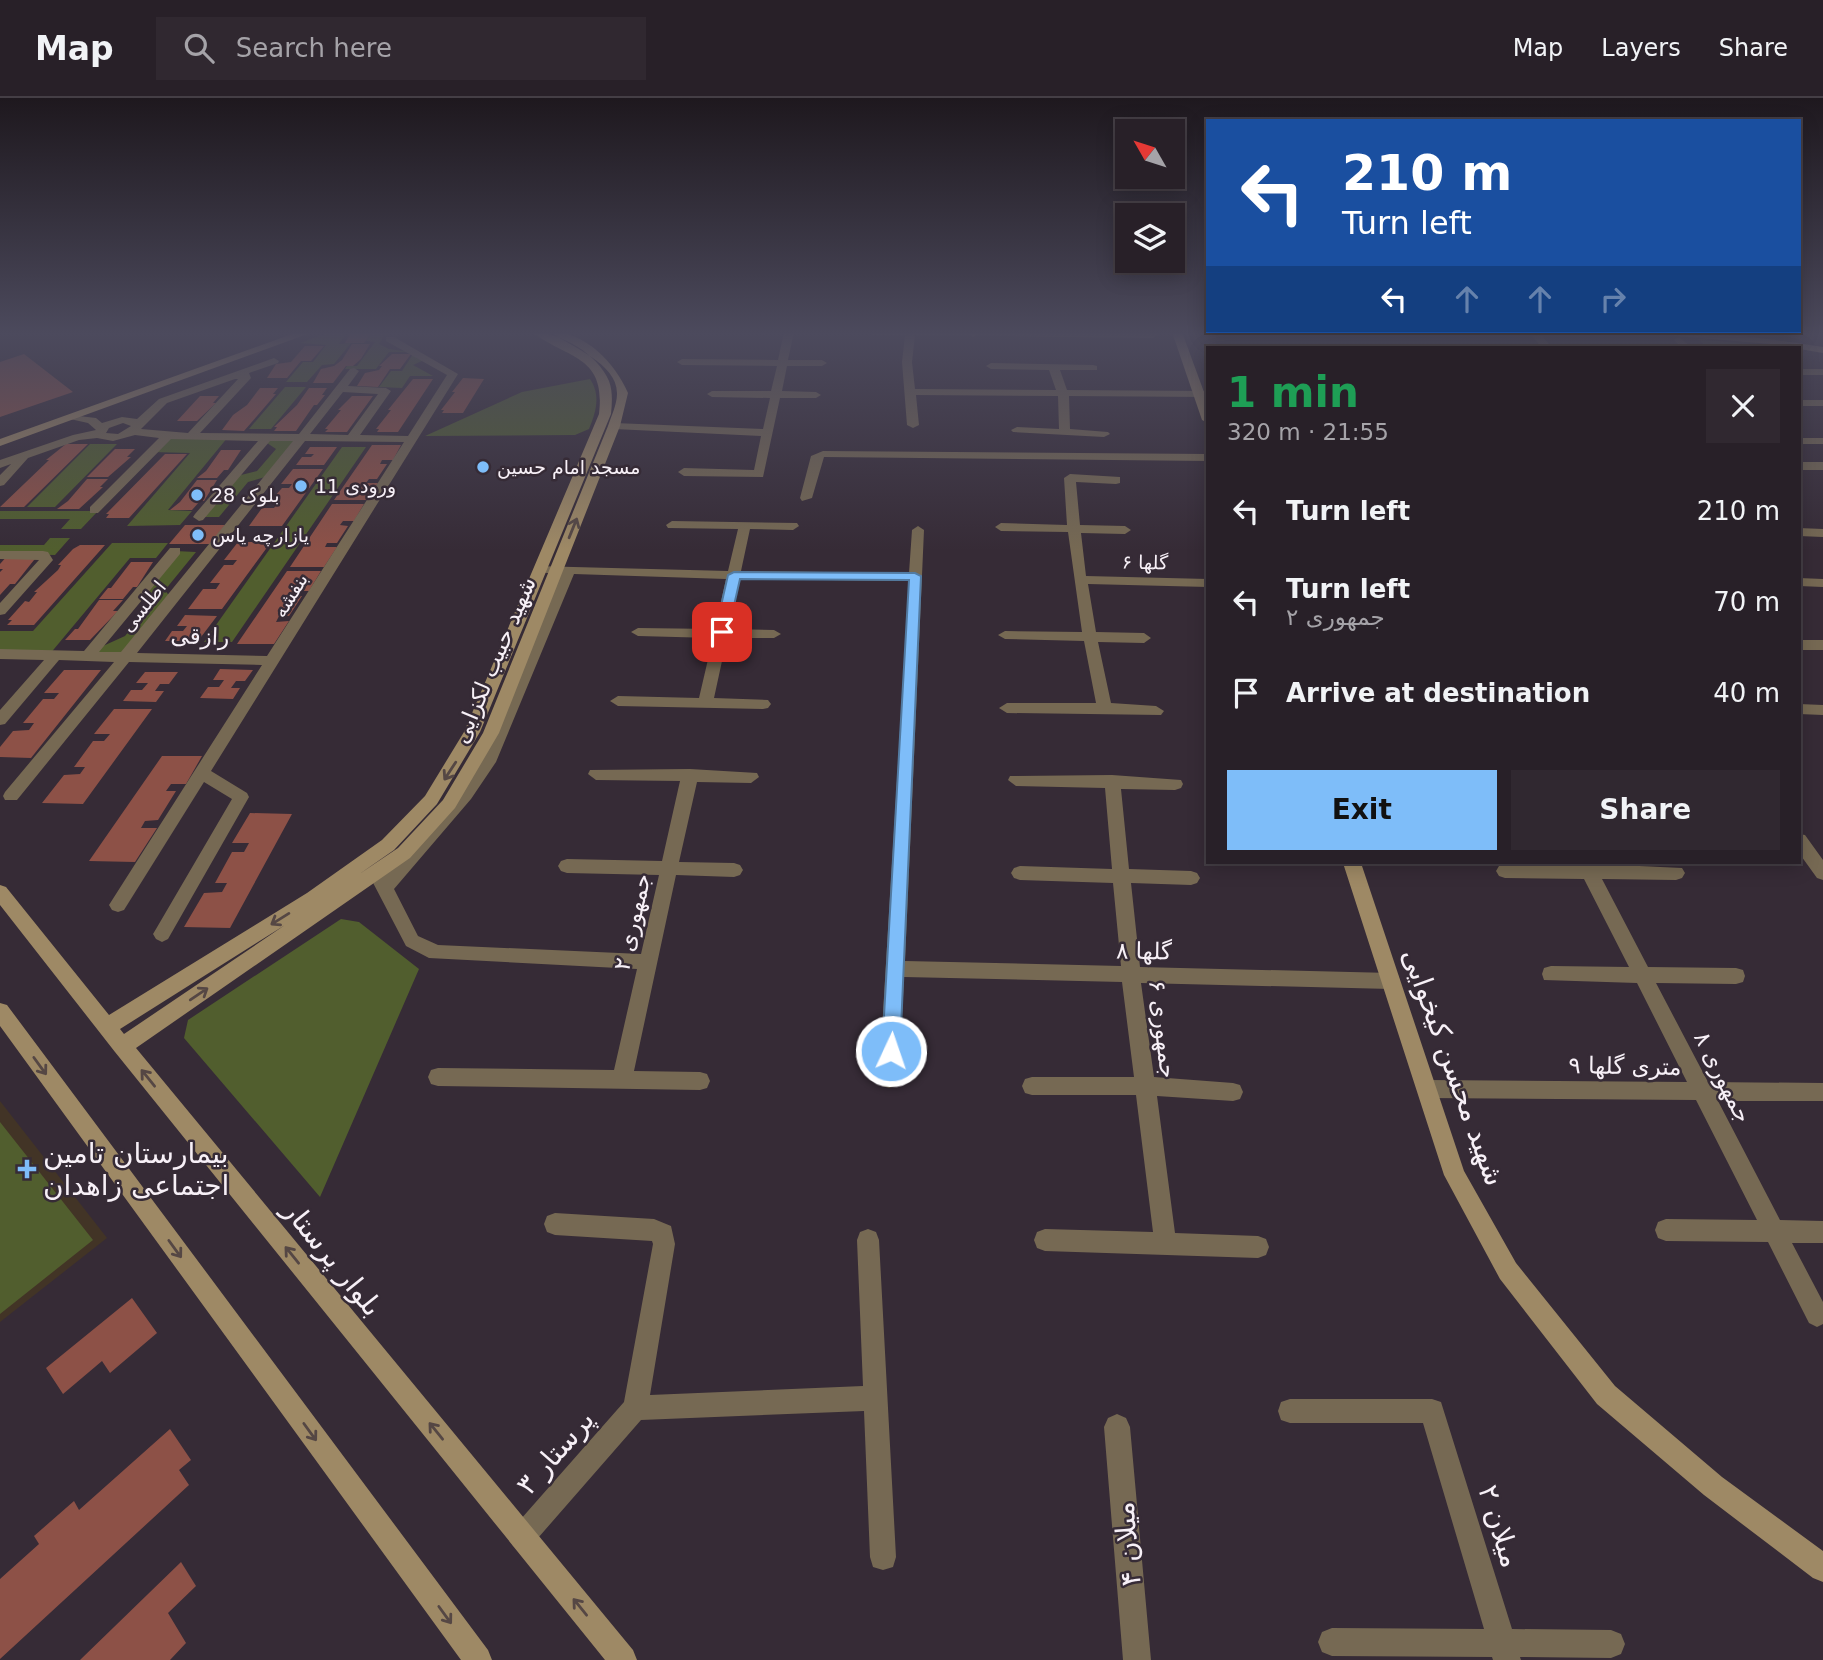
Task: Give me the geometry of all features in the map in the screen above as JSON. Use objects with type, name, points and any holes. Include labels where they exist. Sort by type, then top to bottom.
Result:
[{"type":"street","points":[[0,431],[74,405]]},
{"type":"street","points":[[0,443],[108,405]]},
{"type":"street","points":[[110,405],[113,412],[133,425]]},
{"type":"street","points":[[133,425],[158,405]]},
{"type":"street","points":[[190,437],[220,405]]},
{"type":"street","name":"اطلسی","points":[[11,796],[127,657],[328,405]]},
{"type":"street","points":[[351,439],[376,405]]},
{"type":"street","name":"بنفشه","points":[[118,905],[434,405]]},
{"type":"street","name":"شهید حبیب لکزایی","points":[[563,569],[606,434],[607,405]]},
{"type":"street","name":"شهید حبیب لکزایی","points":[[122,1046],[375,874],[388,845],[431,800],[472,732],[540,569],[618,405]]},
{"type":"street","points":[[684,472],[760,474],[775,405]]},
{"type":"street","points":[[911,405],[913,425]]},
{"type":"street","points":[[1064,405],[1065,433]]},
{"type":"street","points":[[74,417],[92,420],[100,431]]},
{"type":"street","points":[[0,464],[100,431],[116,422],[168,436],[414,439]]},
{"type":"street","points":[[1017,430],[1104,434]]},
{"type":"street","points":[[606,434],[768,433]]},
{"type":"street","points":[[94,510],[168,436]]},
{"type":"street","points":[[199,517],[266,438]]},
{"type":"street","points":[[1801,441],[1823,441]]},
{"type":"street","points":[[0,482],[28,454]]},
{"type":"street","points":[[806,498],[819,455],[1206,458]]},
{"type":"street","points":[[1801,466],[1823,466]]},
{"type":"street","points":[[1105,708],[1088,639],[1073,530],[1070,478],[1116,480]]},
{"type":"street","points":[[672,525],[793,526]]},
{"type":"street","points":[[706,702],[746,525]]},
{"type":"street","points":[[1001,527],[1125,530]]},
{"type":"street","points":[[889,1079],[918,530]]},
{"type":"street","points":[[1801,532],[1823,533]]},
{"type":"street","points":[[88,656],[175,551]]},
{"type":"street","points":[[0,555],[47,557],[0,611]]},
{"type":"street","points":[[540,569],[734,575],[915,576]]},
{"type":"street","points":[[563,569],[488,762],[465,795],[375,874],[412,941],[436,953],[649,962]]},
{"type":"street","name":"گلها ۶","points":[[1082,580],[1206,583]]},
{"type":"street","points":[[1801,582],[1823,583]]},
{"type":"street","points":[[638,632],[774,634]]},
{"type":"street","points":[[1005,635],[1088,639],[1143,638]]},
{"type":"street","points":[[1801,645],[1823,645]]},
{"type":"street","name":"رازقی","points":[[0,654],[273,661]]},
{"type":"street","points":[[0,720],[56,655]]},
{"type":"street","points":[[618,701],[763,704]]},
{"type":"street","points":[[1007,708],[1156,711]]},
{"type":"street","points":[[1801,709],[1823,710]]},
{"type":"street","points":[[162,934],[242,797],[202,773]]},
{"type":"street","points":[[596,774],[751,777]]},
{"type":"street","name":"جمهوری ۲","points":[[622,1079],[690,775]]},
{"type":"street","points":[[1016,780],[1175,784]]},
{"type":"street","name":"جمهوری ۶","points":[[1112,781],[1131,975],[1165,1242]]},
{"type":"street","points":[[1801,843],[1823,873]]},
{"type":"street","name":"شهید محسن کیخوایی","points":[[1352,864],[1455,1175],[1508,1271],[1606,1395],[1713,1486],[1823,1568]]},
{"type":"street","points":[[567,866],[734,870]]},
{"type":"street","points":[[1505,871],[1587,867],[1676,873]]},
{"type":"street","name":"جمهوری ۸","points":[[1587,867],[1817,1315]]},
{"type":"street","points":[[1020,873],[1191,878]]},
{"type":"street","name":"شهید حبیب لکزایی","points":[[107,1027],[313,898],[375,874]]},
{"type":"street","name":"بلوار پرستار","points":[[0,892],[122,1046],[623,1660]]},
{"type":"street","name":"گلها ۸","points":[[895,969],[1391,981]]},
{"type":"street","points":[[1551,974],[1736,976]]},
{"type":"street","points":[[0,1011],[478,1660]]},
{"type":"street","points":[[438,1077],[700,1081]]},
{"type":"street","points":[[1032,1086],[1146,1086],[1233,1092]]},
{"type":"street","name":"۹ متری گلها","points":[[1427,1089],[1823,1092]]},
{"type":"street","points":[[555,1224],[654,1230],[663,1234],[664,1244],[635,1408],[876,1398]]},
{"type":"street","points":[[1666,1230],[1823,1232]]},
{"type":"street","points":[[868,1240],[883,1557]]},
{"type":"street","points":[[1045,1240],[1258,1247]]},
{"type":"street","name":"پرستار ۳","points":[[522,1537],[635,1408]]},
{"type":"street","name":"میلان ۲","points":[[1290,1412],[1432,1411],[1505,1651]]},
{"type":"street","name":"میلان ۴","points":[[1117,1427],[1137,1660]]},
{"type":"street","points":[[1332,1642],[1505,1651],[1611,1644]]},
{"type":"shaded area","name":"بیمارستان تامین اجتماعی زاهدان","points":[[0,1101],[107,1238],[0,1322]]},
{"type":"green space","points":[[270,405],[291,405],[271,429],[249,429]]},
{"type":"green space","points":[[494,405],[596,405],[589,429],[575,435],[425,436]]},
{"type":"green space","points":[[168,436],[228,437],[168,510],[192,511],[180,525],[127,526],[190,453],[152,452]]},
{"type":"green space","points":[[303,438],[272,475],[248,482],[219,517],[199,517],[233,477],[257,471],[276,449],[264,441]]},
{"type":"green space","points":[[90,444],[117,444],[55,507],[27,507]]},
{"type":"green space","points":[[342,447],[366,447],[232,642],[204,642]]},
{"type":"green space","points":[[0,511],[98,511],[81,529],[61,529],[70,519],[0,519]]},
{"type":"green space","points":[[50,538],[70,538],[55,555],[0,554],[0,545],[44,545]]},
{"type":"green space","points":[[112,543],[168,543],[156,558],[130,558],[49,655],[0,654],[0,631],[33,631]]},
{"type":"green space","points":[[175,551],[196,552],[165,590],[172,600],[127,657],[88,656],[92,651],[125,636],[151,605],[140,593]]},
{"type":"green space","points":[[341,919],[359,922],[419,969],[320,1197],[184,1038],[188,1020]]},
{"type":"green space","name":"بیمارستان تامین اجتماعی زاهدان","points":[[0,1122],[93,1240],[0,1314]]},
{"type":"building","points":[[0,405],[35,405],[0,417]]},
{"type":"building","points":[[192,405],[214,405],[197,421],[177,421]]},
{"type":"building","points":[[247,405],[267,405],[244,431],[222,430],[233,415]]},
{"type":"building","points":[[297,405],[317,405],[314,405],[296,431],[274,431],[277,427],[274,427]]},
{"type":"building","points":[[343,405],[367,405],[347,432],[325,432],[341,410],[338,410]]},
{"type":"building","points":[[392,405],[416,405],[398,432],[377,432],[379,429],[376,429],[391,410],[388,410]]},
{"type":"building","points":[[445,405],[468,405],[463,413],[442,413],[444,410],[441,410]]},
{"type":"building","points":[[66,444],[88,444],[24,507],[0,507],[49,460],[46,460]]},
{"type":"building","points":[[372,445],[401,445],[393,460],[382,460],[380,464],[387,464],[377,479],[369,479],[366,483],[378,483],[367,500],[334,500]]},
{"type":"building","points":[[310,447],[337,447],[324,465],[296,465],[302,457],[311,457],[314,454],[305,454]]},
{"type":"building","points":[[115,449],[135,449],[127,457],[131,457],[108,477],[87,477]]},
{"type":"building","points":[[221,450],[241,450],[228,470],[224,470],[217,478],[197,478],[206,471]]},
{"type":"building","points":[[165,454],[187,454],[129,518],[106,518],[109,514],[106,514]]},
{"type":"building","points":[[293,469],[323,469],[282,526],[249,526],[262,508],[274,508],[277,504],[268,504],[282,488],[289,488],[292,484],[281,484]]},
{"type":"building","points":[[87,479],[108,479],[79,509],[57,509],[68,501]]},
{"type":"building","name":"بلوک 28","points":[[197,480],[217,480],[204,501],[200,501],[192,510],[170,510],[180,502]]},
{"type":"building","points":[[332,504],[364,504],[354,521],[343,521],[340,525],[348,526],[337,543],[327,543],[325,547],[337,547],[324,567],[290,567]]},
{"type":"building","name":"یازارچه یاس","points":[[185,525],[225,525],[210,544],[169,544]]},
{"type":"building","points":[[238,542],[271,542],[222,609],[188,609],[203,589],[216,589],[220,583],[210,583],[224,565],[233,565],[237,560],[224,560]]},
{"type":"building","points":[[80,545],[105,545],[34,625],[7,625],[12,620],[8,620],[25,601],[29,602],[37,592],[34,592],[58,570],[61,565],[58,565]]},
{"type":"building","points":[[8,555],[38,555],[15,584],[10,584],[0,595],[0,572],[3,569],[0,569],[0,564]]},
{"type":"building","points":[[131,562],[153,562],[137,587],[133,587],[123,599],[99,599],[111,588]]},
{"type":"building","points":[[287,571],[321,571],[309,591],[297,591],[294,596],[302,596],[289,616],[279,616],[276,622],[289,621],[274,644],[237,644]]},
{"type":"building","points":[[99,600],[123,600],[113,611],[118,611],[90,640],[65,640],[78,629]]},
{"type":"building","points":[[185,615],[217,616],[198,641],[165,641],[172,631],[183,631],[187,626],[177,626]]},
{"type":"building","points":[[220,669],[253,670],[245,681],[236,681],[231,688],[240,688],[233,699],[200,698],[208,687],[219,687],[224,680],[213,680]]},
{"type":"building","points":[[64,670],[101,670],[31,758],[0,757],[0,747],[13,731],[29,730],[34,723],[23,723],[43,699],[54,699],[59,693],[44,693]]},
{"type":"building","points":[[145,672],[178,672],[169,684],[160,684],[155,691],[164,691],[156,702],[123,701],[131,690],[142,690],[148,683],[136,683]]},
{"type":"building","points":[[114,709],[152,709],[83,804],[42,803],[64,775],[80,774],[85,767],[74,767],[93,741],[104,741],[110,734],[94,734]]},
{"type":"building","points":[[162,756],[202,756],[186,784],[171,784],[166,791],[176,791],[158,820],[145,821],[141,828],[157,828],[135,862],[89,861]]},
{"type":"building","points":[[250,813],[292,814],[230,928],[184,927],[204,893],[222,892],[227,883],[215,883],[232,852],[244,852],[249,843],[232,843]]},
{"type":"building","points":[[132,1298],[157,1333],[110,1373],[102,1361],[63,1394],[46,1368]]},
{"type":"building","points":[[170,1429],[191,1460],[179,1470],[189,1485],[0,1659],[0,1579],[39,1544],[34,1536],[74,1501],[79,1510]]},
{"type":"building","points":[[181,1562],[196,1586],[168,1613],[186,1643],[170,1660],[80,1660]]},
{"type":"place","name":"مسجد امام حسین","points":[[483,467]]},
{"type":"place","name":"ورودی 11","points":[[301,486]]},
{"type":"place","name":"بلوک 28","points":[[197,495]]},
{"type":"place","name":"یازارچه یاس","points":[[198,535]]},
{"type":"place","name":"بیمارستان تامین اجتماعی زاهدان","points":[[27,1169]]},
{"type":"route","points":[[722,632],[734,575],[915,576],[891,1051]]}]
